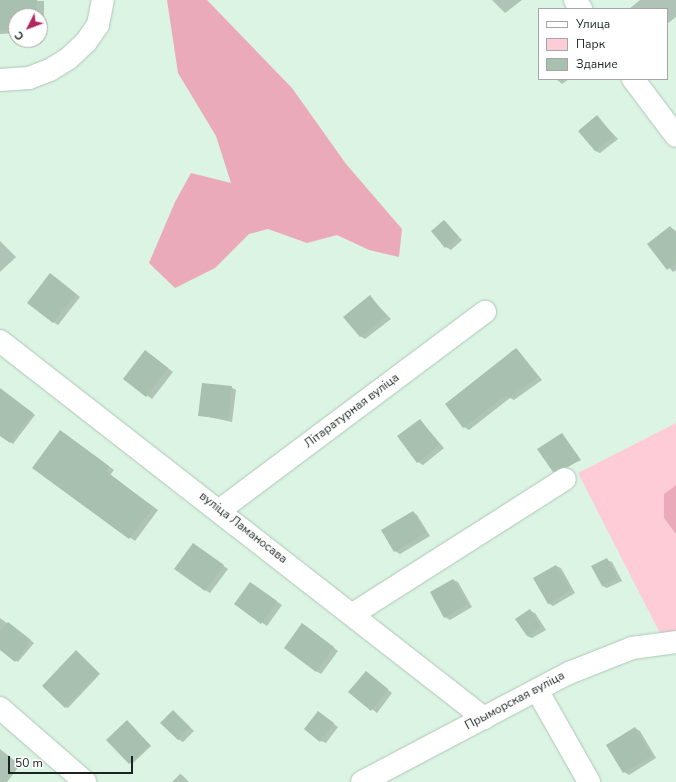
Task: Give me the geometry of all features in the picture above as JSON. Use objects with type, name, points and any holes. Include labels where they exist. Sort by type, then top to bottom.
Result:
[{"type":"street","points":[[0,80],[29,78],[50,70],[69,58],[86,42],[98,25],[103,0]]},
{"type":"street","points":[[634,80],[676,136]]},
{"type":"street","name":"Літаратурная вуліца","points":[[220,510],[485,312]]},
{"type":"street","name":"вуліца Ламаносава","points":[[0,340],[220,510],[484,718]]},
{"type":"street","points":[[353,614],[565,479]]},
{"type":"street","name":"Прыморская вуліца","points":[[362,782],[538,690],[605,657],[632,648],[676,642]]},
{"type":"street","points":[[538,690],[589,782]]},
{"type":"street","points":[[0,708],[85,782]]},
{"type":"green space","points":[[676,423],[676,485],[664,494],[664,518],[676,534],[676,642],[665,643],[578,473]]},
{"type":"shaded area","points":[[167,0],[207,0],[292,88],[346,164],[402,229],[399,257],[369,250],[337,235],[307,243],[268,229],[249,234],[215,268],[175,288],[149,263],[175,202],[191,173],[231,183],[216,136],[178,73]]},
{"type":"shaded area","points":[[676,485],[676,534],[664,518],[664,494]]},
{"type":"building","points":[[0,0],[37,0],[37,8],[8,8],[8,30],[0,30]]},
{"type":"building","points":[[597,115],[614,136],[595,151],[578,131]]},
{"type":"building","points":[[444,220],[458,237],[445,248],[431,231]]},
{"type":"building","points":[[670,226],[676,234],[676,263],[667,270],[647,244]]},
{"type":"building","points":[[50,273],[76,294],[53,323],[27,303]]},
{"type":"building","points":[[370,295],[386,316],[360,337],[343,317]]},
{"type":"building","points":[[516,348],[538,377],[509,398],[506,395],[463,428],[445,404]]},
{"type":"building","points":[[145,350],[168,368],[146,397],[123,379]]},
{"type":"building","points":[[202,383],[232,386],[228,419],[198,416]]},
{"type":"building","points":[[0,388],[33,413],[10,443],[0,436]]},
{"type":"building","points":[[420,419],[440,445],[417,463],[397,436]]},
{"type":"building","points":[[60,430],[109,466],[106,471],[153,507],[129,539],[32,468]]},
{"type":"building","points":[[562,433],[580,459],[568,467],[553,472],[537,449]]},
{"type":"building","points":[[413,511],[426,533],[394,552],[381,530]]},
{"type":"building","points":[[193,543],[224,565],[205,591],[174,569]]},
{"type":"building","points":[[607,558],[617,578],[602,586],[591,566]]},
{"type":"building","points":[[556,565],[571,590],[548,604],[533,578]]},
{"type":"building","points":[[453,579],[468,604],[444,618],[430,592]]},
{"type":"building","points":[[250,582],[277,601],[261,624],[234,604]]},
{"type":"building","points":[[530,609],[541,627],[527,636],[515,619]]},
{"type":"building","points":[[8,622],[31,640],[15,662],[0,650],[0,632]]},
{"type":"building","points":[[302,623],[334,647],[316,672],[284,648]]},
{"type":"building","points":[[76,650],[99,673],[65,708],[42,686]]},
{"type":"building","points":[[366,671],[388,689],[371,711],[348,692]]},
{"type":"building","points":[[173,710],[190,727],[178,740],[160,723]]},
{"type":"building","points":[[318,711],[334,723],[320,742],[304,729]]},
{"type":"building","points":[[127,720],[150,745],[129,764],[106,740]]},
{"type":"building","points":[[635,727],[652,756],[623,773],[606,745]]}]
